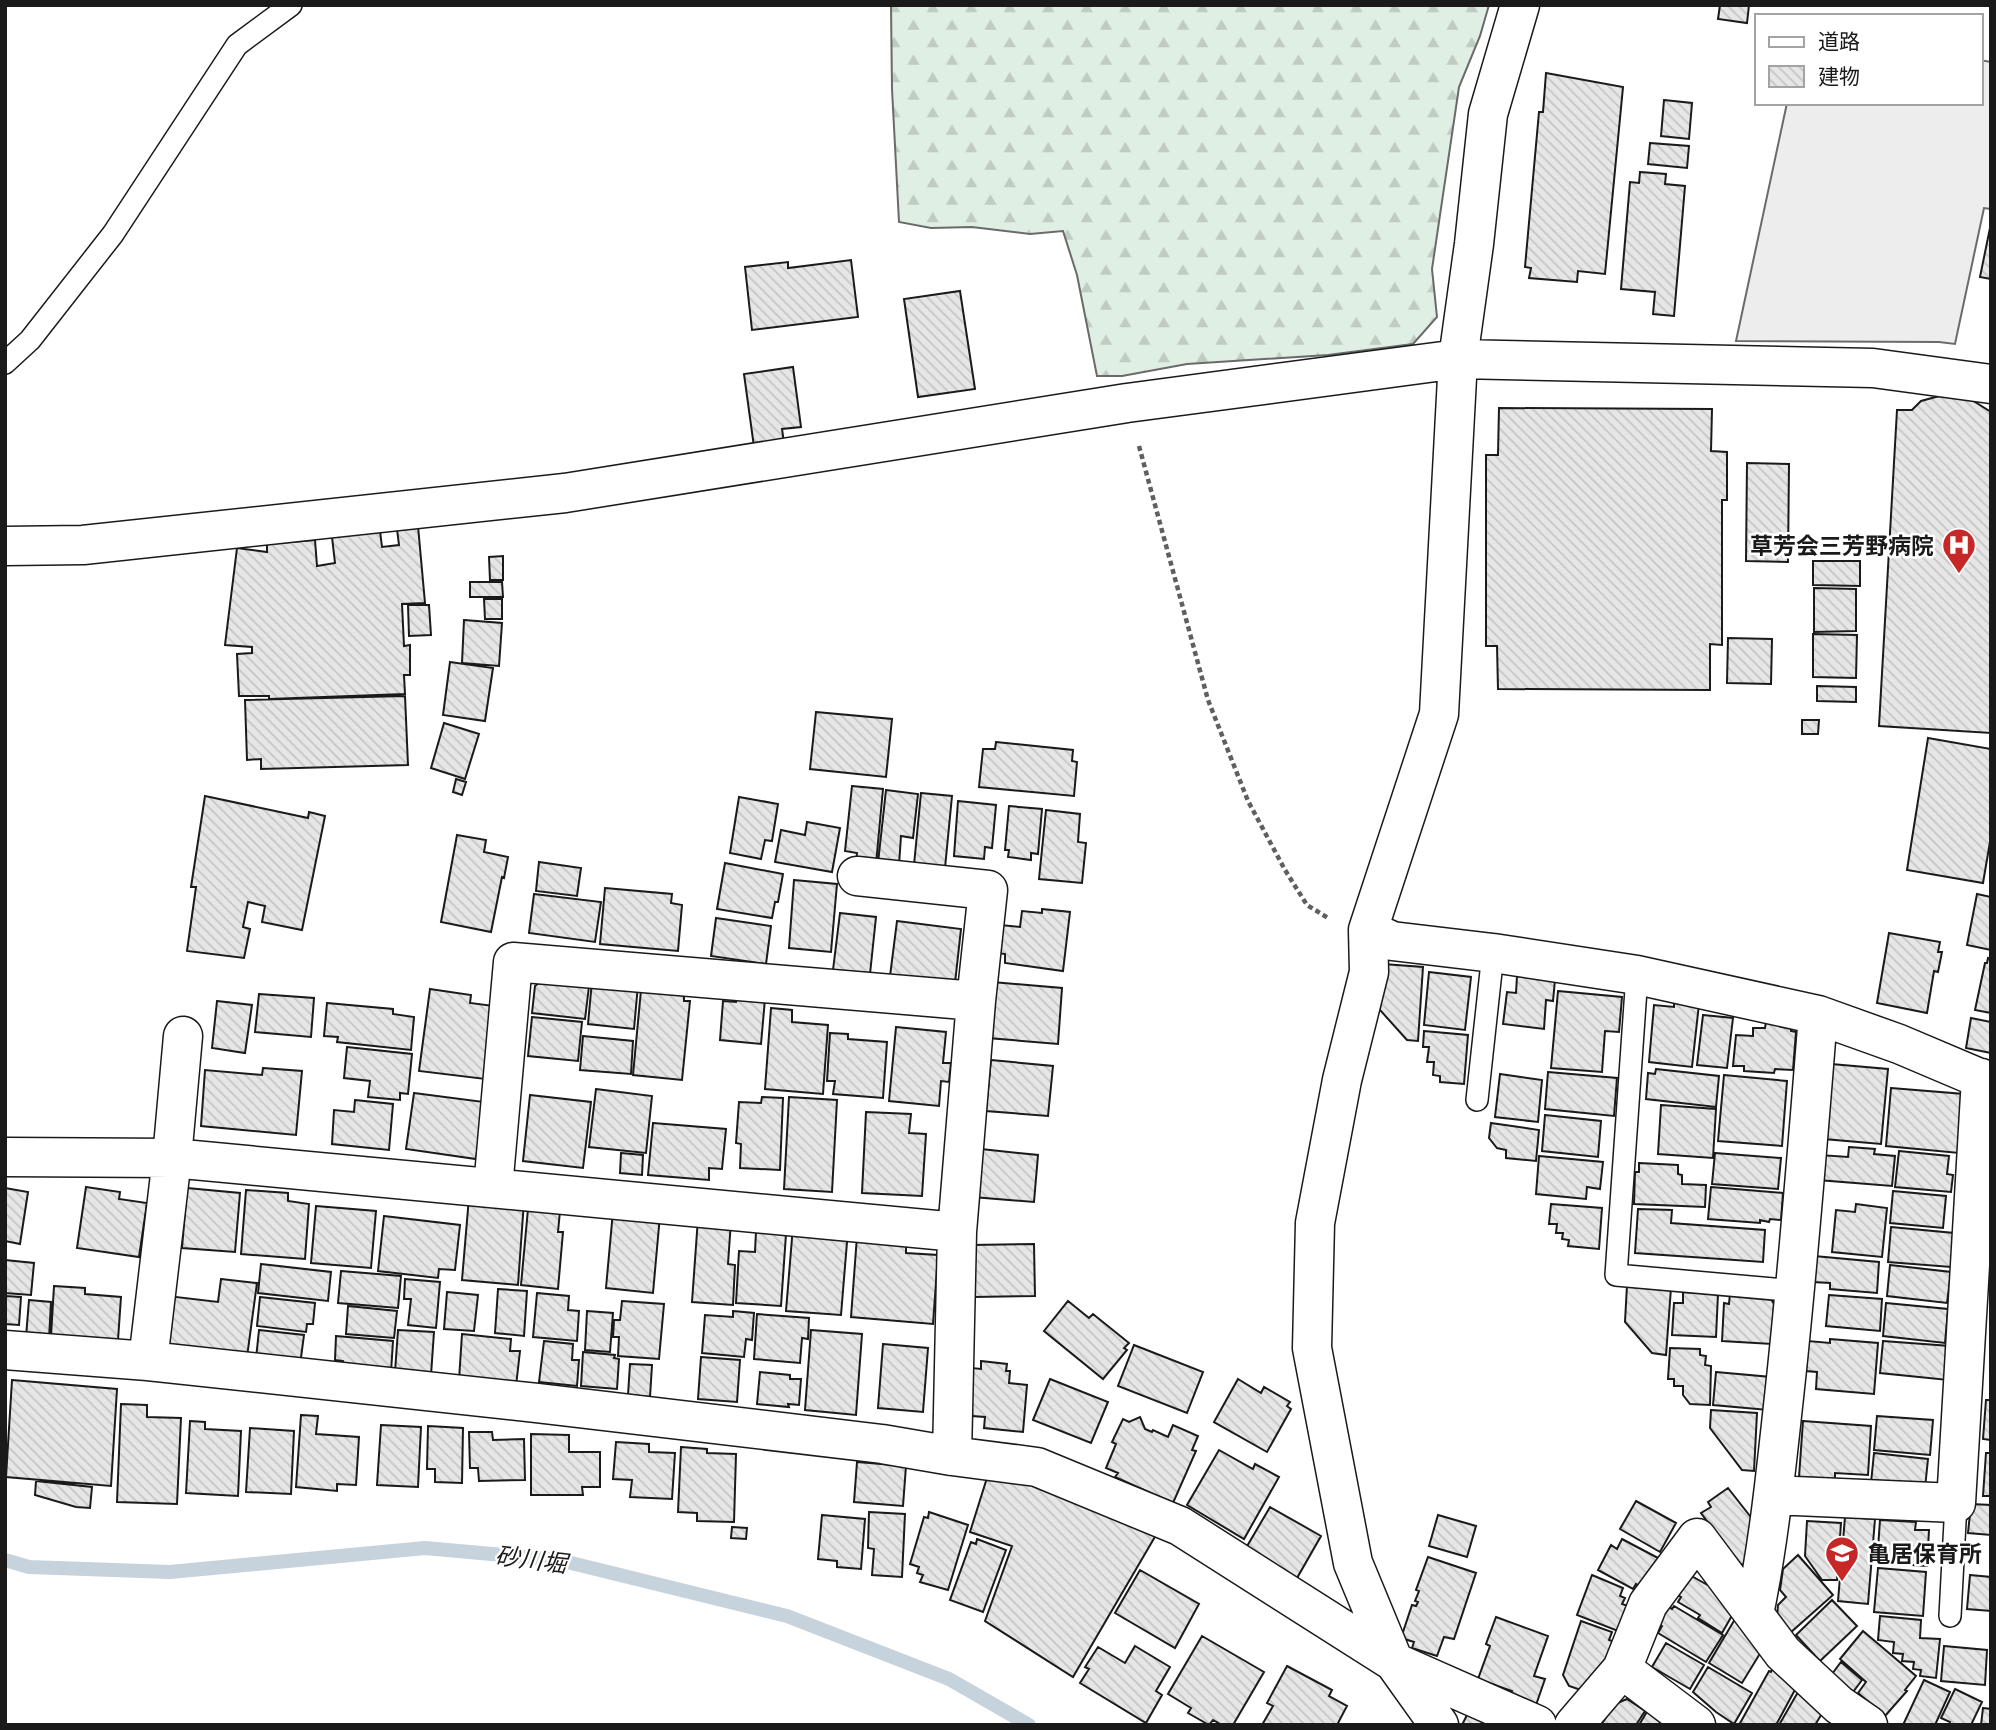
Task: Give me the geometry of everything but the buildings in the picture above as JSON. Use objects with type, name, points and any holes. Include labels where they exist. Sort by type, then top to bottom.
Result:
[{"type":"street","points":[[1439,1725],[1394,1662],[1353,1563],[1312,1348],[1315,1223],[1342,1080],[1369,972],[1368,930],[1439,714],[1458,359],[1488,114],[1520,5]]},
{"type":"street","points":[[5,547],[82,545],[565,493],[1127,403],[1458,359],[1873,368],[1991,384]]},
{"type":"street","points":[[857,876],[988,890],[957,1231],[952,1456]]},
{"type":"street","points":[[1368,930],[1392,941],[1637,975],[1818,1015],[1899,1044],[1986,1081],[1956,1503],[1773,1495]]},
{"type":"street","points":[[493,1188],[513,961],[976,1001]]},
{"type":"street","points":[[1754,1614],[1773,1495],[1796,1291],[1818,1015]]},
{"type":"street","points":[[148,1361],[172,1158],[183,1036]]},
{"type":"street","points":[[5,1157],[172,1158],[957,1231]]},
{"type":"street","points":[[5,1350],[148,1361],[551,1404],[882,1444],[1037,1467],[1180,1526],[1394,1662],[1537,1725]]},
{"type":"street","points":[[1574,1725],[1622,1669],[1648,1604],[1697,1538],[1783,1653],[1839,1705],[1868,1725]]},
{"type":"street","points":[[1622,1669],[1696,1725]]},
{"type":"lane","points":[[5,363],[30,340],[113,234],[237,45],[291,5]]},
{"type":"lane","points":[[1477,1100],[1493,953]]},
{"type":"lane","points":[[1637,975],[1616,1275],[1796,1291]]},
{"type":"lane","points":[[1950,1616],[1956,1503]]},
{"type":"path","points":[[1127,403],[1208,700],[1248,801],[1284,870],[1307,905],[1336,923],[1368,930]]},
{"type":"green space","points":[[891,5],[1489,5],[1480,36],[1459,87],[1432,269],[1437,317],[1413,344],[1328,355],[1187,364],[1122,376],[1097,376],[1077,275],[1063,231],[1030,234],[972,227],[931,228],[899,222]]},
{"type":"shaded area","points":[[1982,60],[1991,62],[1991,209],[1984,208],[1955,344],[1736,341],[1787,105],[1982,105]]},
{"type":"waterway","name":"砂川堀","points":[[5,1560],[29,1567],[170,1572],[425,1548],[559,1560],[787,1616],[949,1679],[1029,1725]]},
{"type":"place","name":"草芳会三芳野病院","points":[[1959,575]]},
{"type":"place","name":"亀居保育所","points":[[1842,1583]]}]
